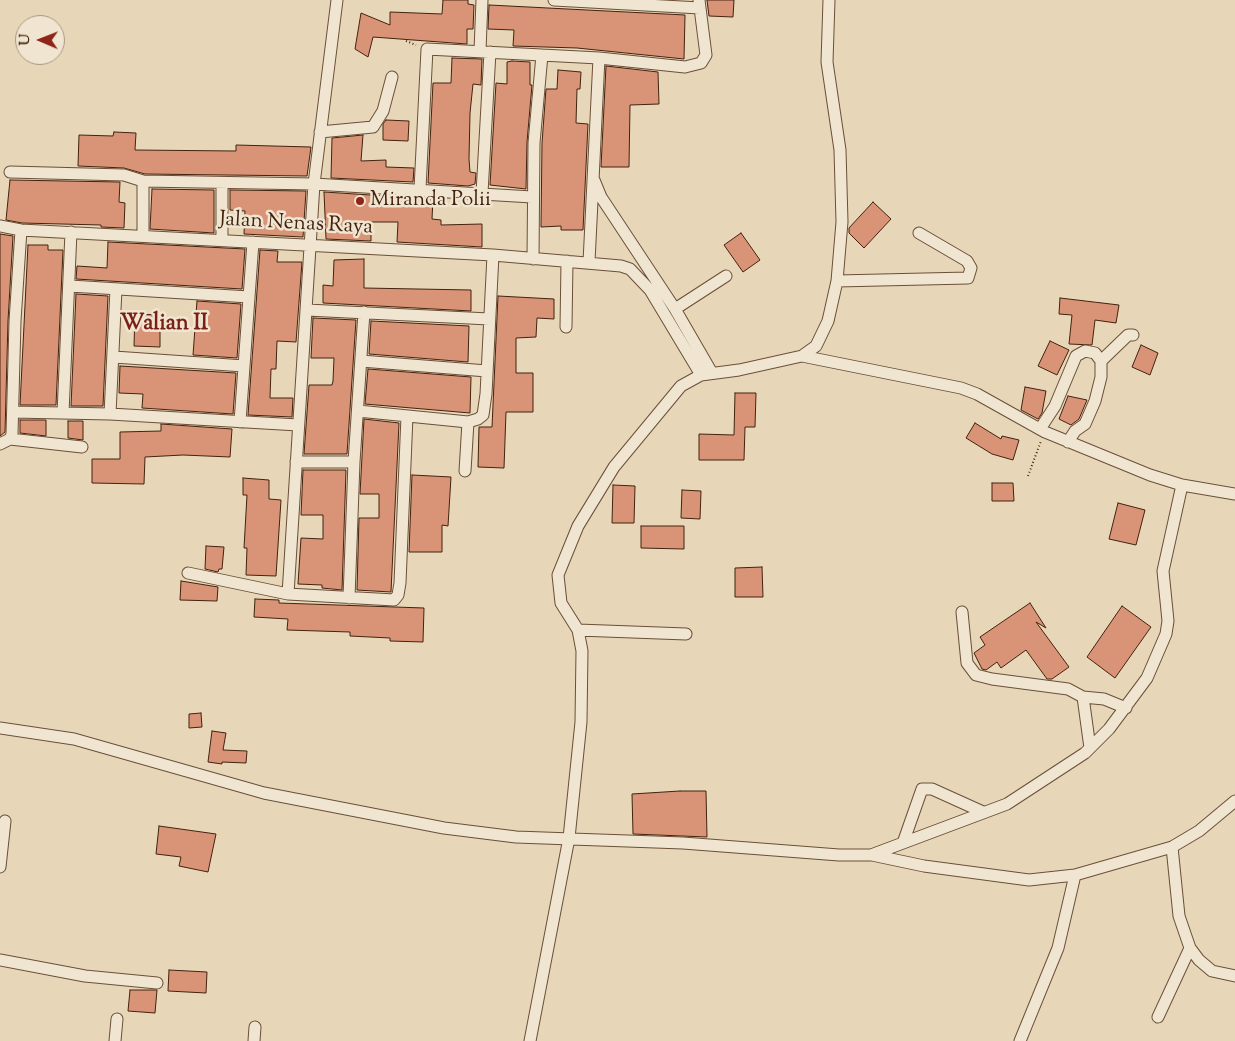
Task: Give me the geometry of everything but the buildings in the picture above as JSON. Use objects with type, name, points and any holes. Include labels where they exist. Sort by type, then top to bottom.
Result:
[{"type":"street","points":[[288,594],[314,184],[337,0]]},
{"type":"street","points":[[482,0],[485,51],[482,193]]},
{"type":"street","points":[[420,189],[427,49],[599,58],[685,67],[696,65],[704,60],[706,55],[700,4],[554,0]]},
{"type":"street","points":[[530,1041],[569,838],[581,722],[582,660],[578,630],[561,603],[558,575],[578,526],[614,468],[681,386],[707,374],[739,370],[802,356],[816,346],[828,321],[837,281],[842,222],[840,150],[828,81],[829,0]]},
{"type":"street","points":[[533,259],[532,197],[534,142],[542,55]]},
{"type":"street","points":[[589,262],[599,58]]},
{"type":"street","points":[[320,132],[372,127],[383,111],[392,77]]},
{"type":"street","points":[[10,172],[124,175],[142,181],[314,184],[532,197]]},
{"type":"street","points":[[594,180],[601,197],[675,309],[707,374]]},
{"type":"street","points":[[142,181],[143,235]]},
{"type":"street","points":[[222,183],[222,239]]},
{"type":"street","name":"Jalan Nenas Raya","points":[[0,226],[21,230],[222,239],[494,255],[589,262],[630,269]]},
{"type":"street","points":[[21,230],[15,321],[13,412],[5,442],[82,447]]},
{"type":"street","points":[[63,413],[71,232]]},
{"type":"street","points":[[837,281],[968,278],[971,268],[967,261],[919,233]]},
{"type":"street","points":[[240,422],[253,242]]},
{"type":"street","points":[[358,411],[468,422],[483,415],[494,255]]},
{"type":"street","points":[[641,260],[630,269],[650,290],[707,374]]},
{"type":"street","points":[[566,327],[567,261]]},
{"type":"street","points":[[675,309],[726,276]]},
{"type":"street","points":[[70,286],[249,297]]},
{"type":"street","points":[[110,414],[116,289]]},
{"type":"street","points":[[307,310],[489,319]]},
{"type":"street","points":[[349,598],[354,462],[364,312]]},
{"type":"street","points":[[1101,360],[1128,334],[1133,335]]},
{"type":"street","points":[[1042,431],[1055,406],[1076,356],[1085,351],[1095,353],[1101,360],[1101,377],[1095,401],[1085,424],[1075,431],[1068,442]]},
{"type":"street","points":[[802,356],[961,388],[977,394],[1042,431],[1150,475],[1182,486],[1235,494]]},
{"type":"street","points":[[114,357],[244,366]]},
{"type":"street","points":[[361,361],[487,371]]},
{"type":"street","points":[[13,412],[110,414],[298,425]]},
{"type":"street","points":[[188,573],[288,594],[394,600],[400,590],[407,416]]},
{"type":"street","points":[[465,471],[468,422]]},
{"type":"street","points":[[296,462],[354,462]]},
{"type":"street","points":[[870,854],[902,844],[1007,804],[1035,787],[1090,748],[1126,708],[1147,678],[1166,634],[1168,608],[1162,579],[1182,486]]},
{"type":"street","points":[[962,612],[967,663],[976,675],[992,679],[1068,689],[1083,696],[1104,700],[1126,708]]},
{"type":"street","points":[[578,630],[686,634]]},
{"type":"street","points":[[1083,696],[1090,748]]},
{"type":"street","points":[[0,728],[74,739],[167,767],[264,793],[377,816],[466,831],[516,837],[683,843],[839,855],[870,854],[924,866],[1029,880],[1075,875],[1172,846],[1198,831],[1235,801]]},
{"type":"street","points":[[902,844],[922,789],[932,789],[983,812]]},
{"type":"street","points":[[0,867],[5,821]]},
{"type":"street","points":[[1172,846],[1179,916],[1190,948],[1199,960],[1212,971],[1235,976]]},
{"type":"street","points":[[1020,1041],[1058,948],[1075,875]]},
{"type":"street","points":[[1158,1017],[1190,948]]},
{"type":"street","points":[[0,960],[85,976],[157,983]]},
{"type":"street","points":[[115,1041],[117,1019]]},
{"type":"street","points":[[254,1041],[255,1027]]},
{"type":"path","points":[[1028,476],[1042,431]]},
{"type":"place","name":"Miranda Polii","points":[[360,201]]},
{"type":"district","name":"Walian II","points":[[164,325]]}]
